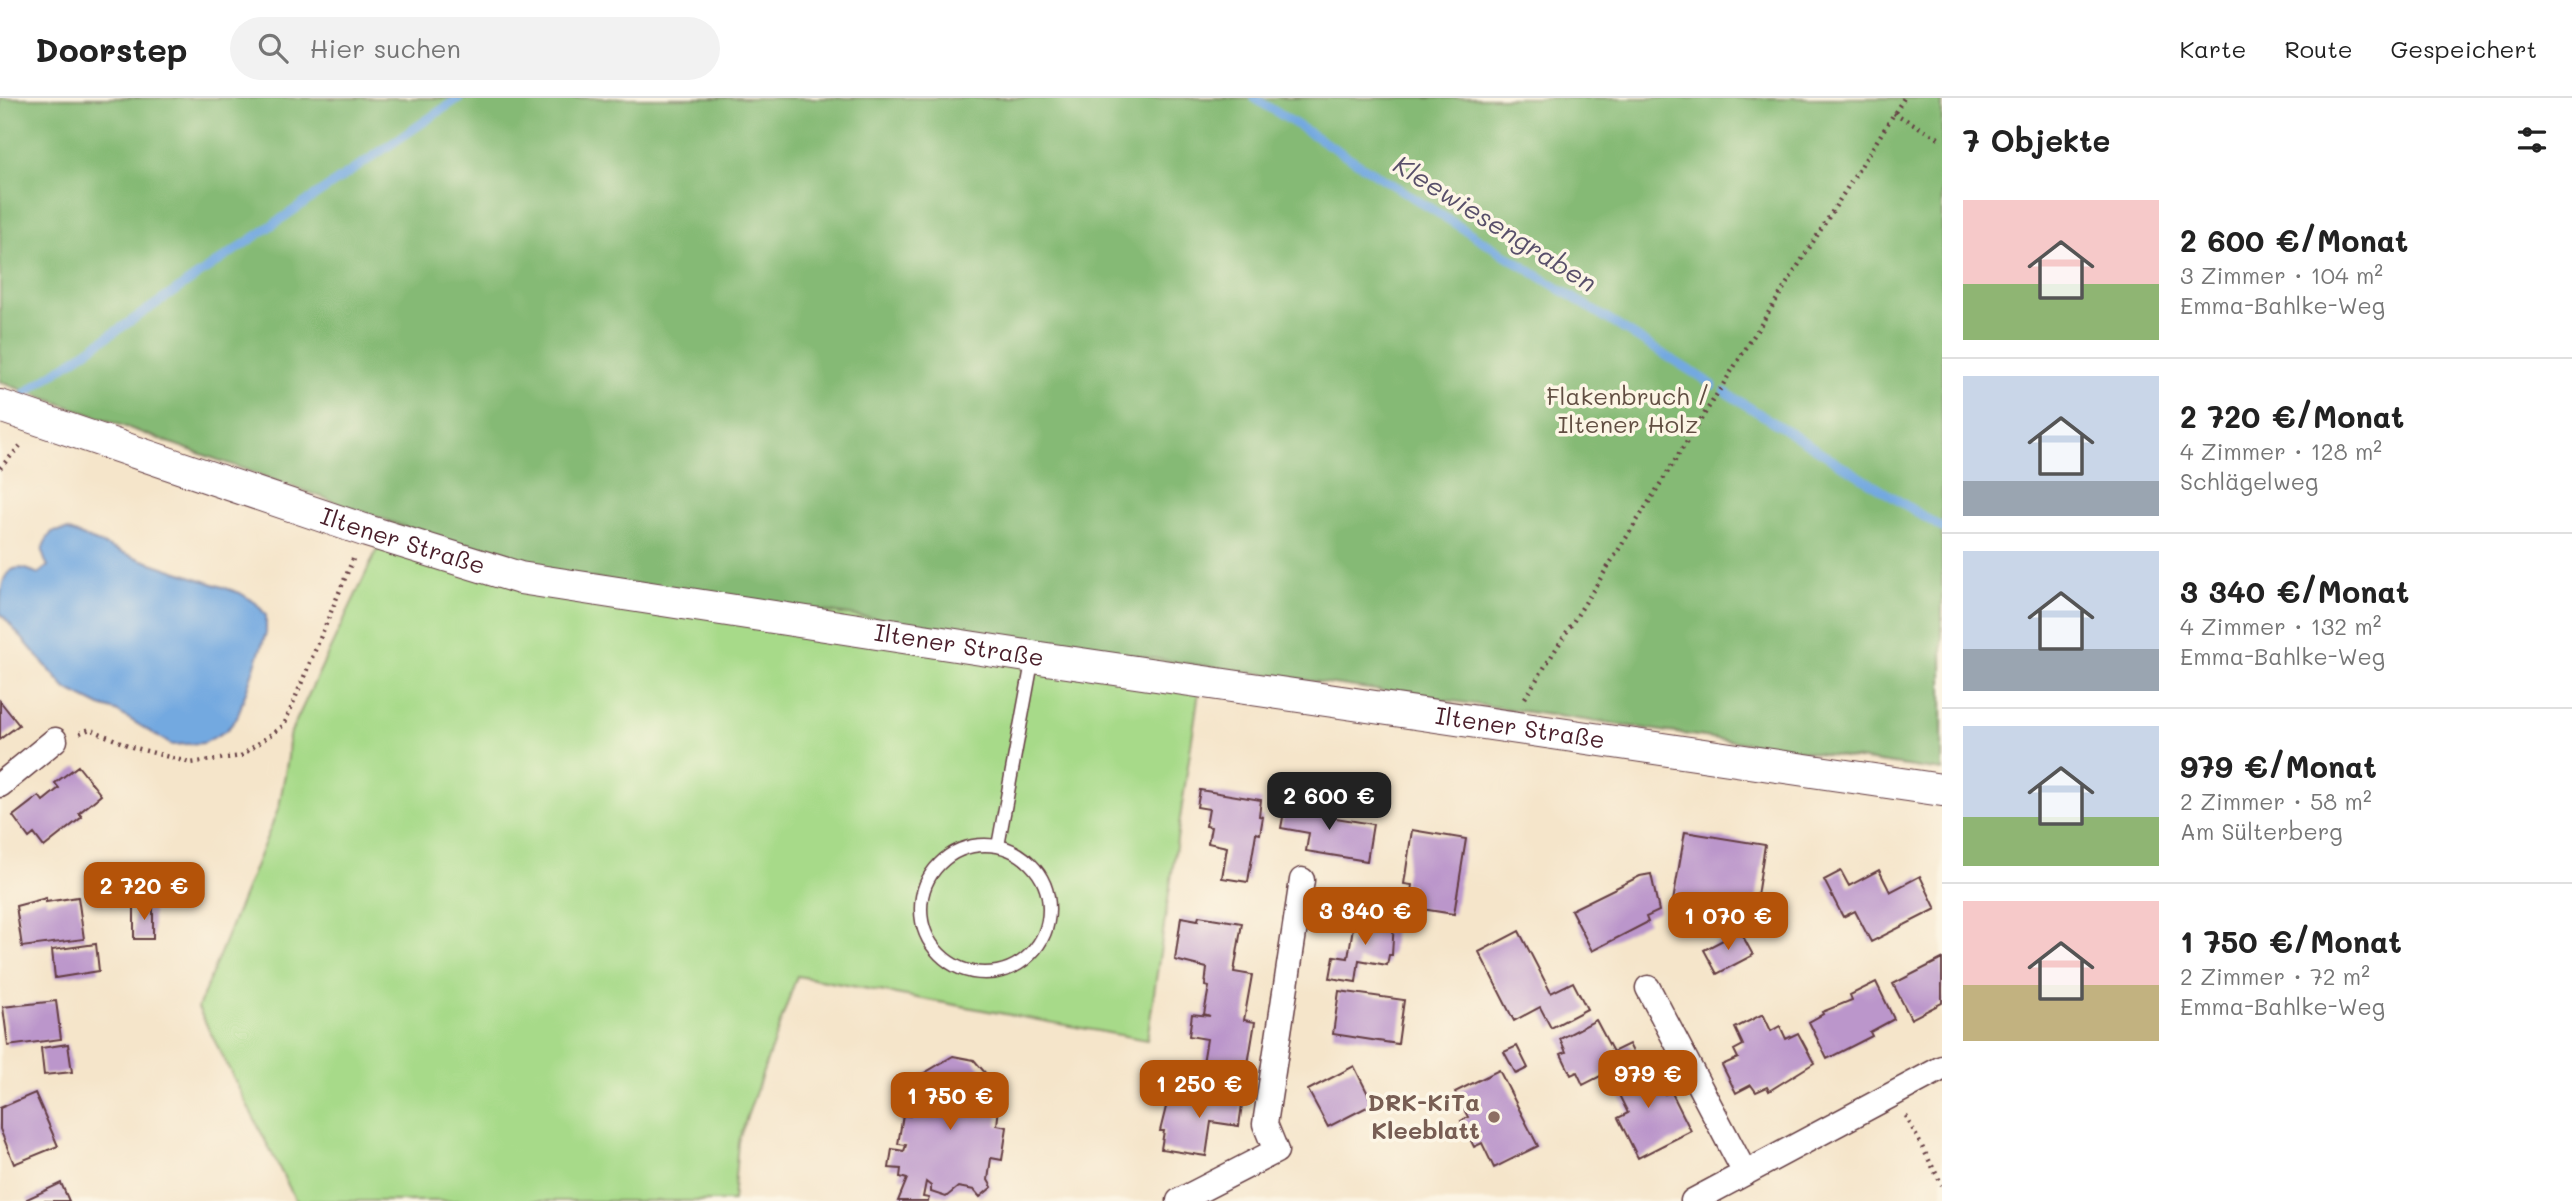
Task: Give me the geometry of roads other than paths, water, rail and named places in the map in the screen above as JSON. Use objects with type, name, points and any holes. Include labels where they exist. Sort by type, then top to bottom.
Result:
[{"type":"street","name":"Iltener Straße","points":[[0,406],[367,531],[520,578],[1033,657],[1942,790]]},
{"type":"street","points":[[0,785],[55,740]]},
{"type":"street","points":[[1179,1201],[1276,1152],[1265,1124],[1302,880]]},
{"type":"street","points":[[1648,988],[1745,1173]]},
{"type":"street","points":[[1693,1201],[1942,1068]]},
{"type":"lane","points":[[998,846],[1033,657]]},
{"type":"lane","points":[[973,846],[998,846],[1021,856],[1038,874],[1048,897],[1047,922],[1037,945],[1020,963],[996,972],[971,972],[948,962],[931,944],[922,921],[922,896],[932,873],[950,855],[973,846]]},
{"type":"water","points":[[67,530],[134,557],[240,593],[256,603],[266,615],[266,633],[237,718],[227,730],[204,743],[172,745],[116,711],[66,689],[0,613],[3,584],[10,571],[17,568],[38,574],[48,566],[43,552],[52,532]]},
{"type":"waterway","points":[[25,393],[459,98]]},
{"type":"waterway","name":"Kleewiesengraben","points":[[1254,98],[1713,385]]},
{"type":"waterway","name":"Kleewiesengraben","points":[[1725,392],[1942,528]]},
{"type":"place","name":"DRK-KiTa Kleeblatt","points":[[1494,1117]]},
{"type":"park label","name":"Flakenbruch / Iltener Holz","points":[[1628,411]]}]
